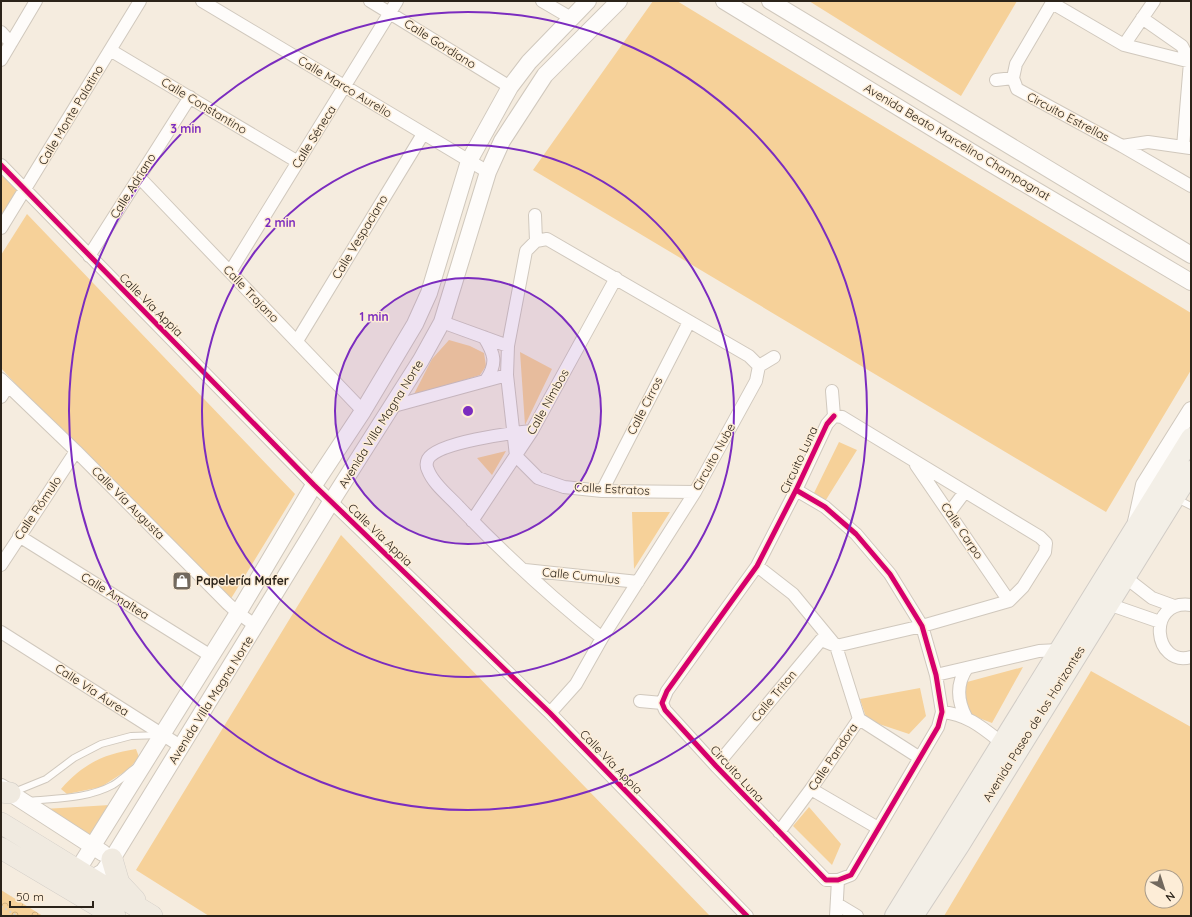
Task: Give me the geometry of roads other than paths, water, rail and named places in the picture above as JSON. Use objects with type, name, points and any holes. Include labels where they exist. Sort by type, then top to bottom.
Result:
[{"type":"highway","points":[[1,823],[152,916]]},
{"type":"highway","points":[[1,845],[80,882],[84,875]]},
{"type":"highway","points":[[1,848],[115,916]]},
{"type":"highway","points":[[112,859],[119,883],[134,898],[156,916]]},
{"type":"main road","name":"Avenida Paseo de los Horizontes","points":[[908,913],[960,844],[1125,577],[1144,528],[1191,438]]},
{"type":"main road","name":"Avenida Paseo de los Horizontes","points":[[908,913],[1002,743],[1059,650],[1144,528],[1191,471]]},
{"type":"main road","points":[[890,916],[908,913]]},
{"type":"street","points":[[1,60],[36,1]]},
{"type":"street","name":"Calle Monte Palatino","points":[[1,228],[26,190],[140,1]]},
{"type":"street","name":"Calle Marco Aurelio","points":[[202,1],[488,172]]},
{"type":"street","name":"Calle Gordiano","points":[[370,1],[510,87]]},
{"type":"street","name":"Calle Séneca","points":[[230,272],[397,1]]},
{"type":"street","points":[[542,1],[571,18]]},
{"type":"street","name":"Avenida Villa Magna Norte","points":[[588,1],[529,62],[510,87],[469,161],[422,310],[363,411],[314,485],[238,613],[93,846],[84,875],[103,872],[112,859],[331,502],[421,360],[442,322],[488,172],[502,141],[545,75],[619,1]]},
{"type":"street","name":"Avenida Beato Marcelino Champagnat","points":[[724,1],[915,116],[988,162],[1191,282]]},
{"type":"street","name":"Avenida Beato Marcelino Champagnat","points":[[770,1],[1191,255]]},
{"type":"street","points":[[1124,45],[1154,1]]},
{"type":"street","points":[[996,80],[1012,78],[1016,64],[1052,2],[1124,45],[1191,62]]},
{"type":"street","points":[[1142,18],[1182,46],[1191,62],[1187,148]]},
{"type":"street","points":[[1,32],[11,43]]},
{"type":"street","name":"Calle Constantino","points":[[110,50],[298,162]]},
{"type":"street","name":"Circuito Estrellas","points":[[1012,78],[1017,89],[1122,146],[1191,186]]},
{"type":"street","points":[[915,116],[927,95]]},
{"type":"street","name":"Calle Adriano","points":[[88,256],[190,97]]},
{"type":"street","name":"Calle Vespaciano","points":[[296,341],[423,134]]},
{"type":"street","points":[[988,162],[1002,140]]},
{"type":"street","name":"Circuito Estrellas","points":[[1122,146],[1148,142],[1187,148]]},
{"type":"street","name":"Calle Vía Appia","points":[[1,165],[88,256],[314,485],[550,713],[747,916]]},
{"type":"street","name":"Calle Trajano","points":[[139,177],[363,411]]},
{"type":"street","points":[[535,215],[536,241]]},
{"type":"street","points":[[516,456],[507,375],[508,346],[526,251],[536,241],[547,239],[749,356],[758,366],[774,357]]},
{"type":"street","name":"Calle Nimbos","points":[[472,520],[532,431],[616,278]]},
{"type":"street","points":[[442,322],[508,346]]},
{"type":"street","name":"Calle Cirros","points":[[602,491],[689,322]]},
{"type":"street","points":[[484,337],[492,350],[494,359],[492,371],[486,380]]},
{"type":"street","name":"Circuito Nube","points":[[550,713],[576,684],[602,638],[695,492],[756,381],[758,366]]},
{"type":"street","points":[[390,407],[507,375]]},
{"type":"street","points":[[1,397],[4,382]]},
{"type":"street","name":"Calle Vía Augusta","points":[[4,382],[76,451],[238,613],[256,626]]},
{"type":"street","points":[[832,391],[834,416],[842,417],[1040,537],[1046,543],[1045,552],[1023,587],[1009,601],[922,626],[836,646]]},
{"type":"street","name":"Avenida Paseo de los Horizontes","points":[[1188,499],[1170,522],[1144,528],[1144,485],[1191,410]]},
{"type":"street","name":"Circuito Luna","points":[[834,416],[827,424],[758,566],[667,691],[662,703],[665,710],[716,766],[826,880],[838,880]]},
{"type":"street","points":[[532,431],[513,433],[446,446],[432,454],[422,466],[472,520],[559,602],[602,638]]},
{"type":"street","name":"Calle Rómulo","points":[[1,564],[76,451]]},
{"type":"street","name":"Calle Estratos","points":[[516,456],[532,473],[546,481],[564,487],[602,491],[695,492]]},
{"type":"street","name":"Calle Carpo","points":[[914,462],[1009,601]]},
{"type":"street","points":[[796,490],[825,508],[856,534],[890,574],[922,626],[936,675],[942,712],[938,727],[851,874],[838,880],[836,916]]},
{"type":"street","points":[[949,513],[964,492]]},
{"type":"street","name":"Calle Amaltea","points":[[19,536],[211,656]]},
{"type":"street","name":"Calle Pandora","points":[[758,566],[793,594],[836,646],[859,719],[811,789],[779,832]]},
{"type":"street","name":"Calle Cumulus","points":[[525,570],[638,582]]},
{"type":"street","points":[[1125,577],[1152,598],[1174,606]]},
{"type":"street","points":[[1108,604],[1160,622]]},
{"type":"street","points":[[1191,605],[1184,604],[1174,606],[1163,616],[1160,622],[1159,635],[1164,647],[1174,656],[1186,658],[1191,657]]},
{"type":"street","name":"Calle Vía Áurea","points":[[1,632],[182,747]]},
{"type":"street","name":"Calle Triton","points":[[716,766],[821,640],[836,646]]},
{"type":"street","points":[[936,675],[1039,651],[1059,650]]},
{"type":"street","points":[[966,717],[959,701],[958,692],[962,675],[967,668]]},
{"type":"street","points":[[640,701],[662,703]]},
{"type":"street","points":[[942,712],[953,713],[966,717],[1002,743]]},
{"type":"street","points":[[859,719],[920,758]]},
{"type":"street","points":[[811,789],[878,828]]},
{"type":"street","points":[[9,793],[112,859]]},
{"type":"street","points":[[837,904],[857,916]]},
{"type":"lane","points":[[9,793],[46,779],[74,758],[101,744],[131,736],[162,735]]},
{"type":"lane","points":[[9,793],[78,797],[96,793],[114,784],[151,754]]},
{"type":"place","name":"Papelería Mafer","points":[[182,581]]}]
